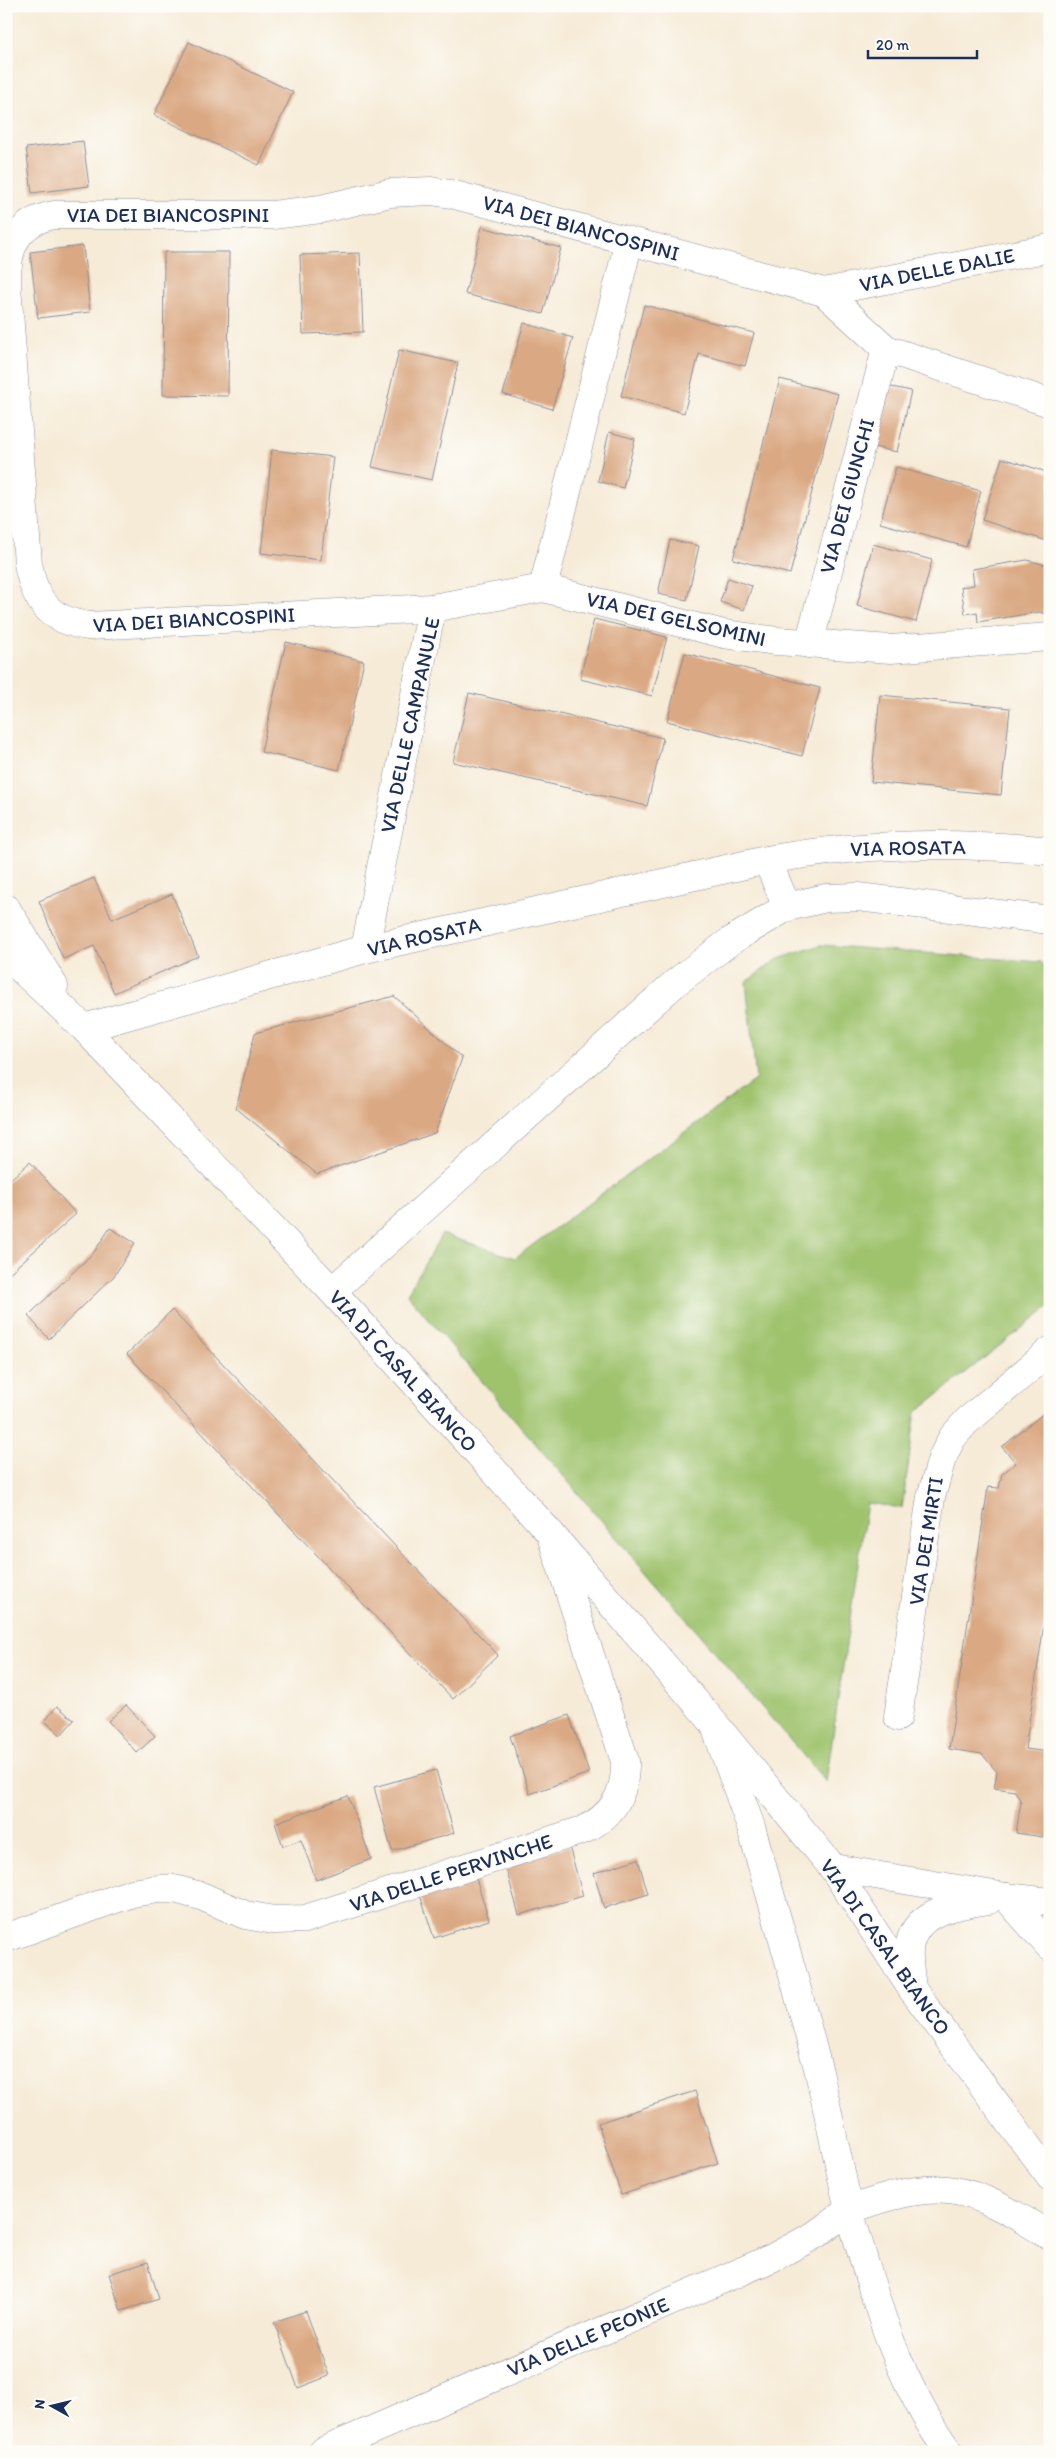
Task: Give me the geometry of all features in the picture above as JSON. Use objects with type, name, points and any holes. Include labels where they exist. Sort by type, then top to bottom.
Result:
[{"type":"street","name":"VIA DEI BIANCOSPINI","points":[[432,608],[89,626],[67,621],[48,610],[34,590],[28,563],[6,286],[8,259],[13,243],[22,230],[36,220],[54,215],[273,216],[321,210],[390,193],[416,191],[451,194],[824,292],[886,349],[1050,404]]},
{"type":"street","points":[[543,588],[629,241]]},
{"type":"street","name":"VIA DELLE DALIE","points":[[824,292],[1050,248]]},
{"type":"street","name":"VIA DEI GIUNCHI","points":[[809,644],[886,349]]},
{"type":"street","name":"VIA DELLE CAMPANULE","points":[[365,950],[432,608],[543,588]]},
{"type":"street","name":"VIA DEI GELSOMINI","points":[[543,588],[724,634],[809,644],[891,649],[1050,636]]},
{"type":"street","name":"VIA ROSATA","points":[[84,1028],[365,950],[767,860],[847,848],[909,844],[1050,851]]},
{"type":"street","points":[[767,860],[787,907]]},
{"type":"street","points":[[332,1291],[674,984],[744,931],[787,907],[833,897],[858,897],[1050,920]]},
{"type":"street","name":"VIA DI CASAL BIANCO","points":[[6,908],[40,966],[84,1028]]},
{"type":"street","name":"VIA DI CASAL BIANCO","points":[[6,954],[84,1028],[332,1291],[550,1533],[713,1722],[833,1868],[912,1989],[1050,2177]]},
{"type":"street","name":"VIA DEI MIRTI","points":[[898,1717],[931,1497],[942,1458],[952,1438],[966,1422],[1050,1351]]},
{"type":"street","name":"VIA DELLE PERVINCHE","points":[[6,1938],[132,1893],[158,1889],[174,1889],[201,1896],[245,1915],[274,1920],[305,1919],[583,1830],[604,1818],[620,1799],[625,1775],[625,1761],[550,1533]]},
{"type":"street","name":"VIA DI CASAL BIANCO","points":[[713,1722],[751,1827],[794,1978],[819,2072],[849,2210],[874,2292],[898,2356],[922,2409],[949,2452]]},
{"type":"street","points":[[833,1868],[1006,1897],[1050,1902]]},
{"type":"street","points":[[1006,1897],[1050,1947]]},
{"type":"street","points":[[912,1989],[909,1950],[914,1932],[921,1921],[945,1910],[1006,1897]]},
{"type":"street","points":[[849,2210],[900,2193],[926,2188],[942,2188],[989,2200],[1050,2236]]},
{"type":"street","name":"VIA DELLE PEONIE","points":[[321,2452],[772,2258],[815,2234],[849,2210]]},
{"type":"green space","points":[[821,945],[1041,962],[1050,974],[1050,1306],[916,1412],[902,1508],[867,1503],[826,1782],[407,1294],[442,1234],[515,1258],[756,1079],[746,982],[778,959]]},
{"type":"building","points":[[189,42],[293,92],[259,165],[154,115]]},
{"type":"building","points":[[83,141],[89,186],[32,193],[26,148]]},
{"type":"building","points":[[482,227],[561,248],[543,314],[465,294]]},
{"type":"building","points":[[83,246],[90,312],[38,318],[30,252]]},
{"type":"building","points":[[164,252],[229,252],[228,396],[163,395]]},
{"type":"building","points":[[360,253],[363,332],[303,334],[300,255]]},
{"type":"building","points":[[644,305],[754,333],[745,366],[699,354],[684,413],[621,396]]},
{"type":"building","points":[[524,323],[573,338],[552,409],[503,394]]},
{"type":"building","points":[[399,350],[458,363],[432,480],[372,467]]},
{"type":"building","points":[[780,379],[838,394],[790,574],[733,559]]},
{"type":"building","points":[[887,386],[911,391],[897,452],[874,447]]},
{"type":"building","points":[[609,432],[635,439],[623,488],[598,481]]},
{"type":"building","points":[[272,450],[333,457],[321,560],[261,553]]},
{"type":"building","points":[[1002,458],[1050,473],[1050,542],[982,520]]},
{"type":"building","points":[[896,467],[981,491],[966,547],[880,523]]},
{"type":"building","points":[[670,540],[699,546],[687,600],[658,594]]},
{"type":"building","points":[[873,544],[932,560],[916,622],[857,606]]},
{"type":"building","points":[[1027,560],[1050,566],[1050,615],[1039,612],[978,622],[977,612],[965,614],[961,587],[974,585],[972,569]]},
{"type":"building","points":[[728,578],[752,586],[744,610],[720,602]]},
{"type":"building","points":[[594,619],[667,637],[652,696],[580,679]]},
{"type":"building","points":[[286,642],[364,661],[339,770],[261,752]]},
{"type":"building","points":[[685,653],[820,688],[802,756],[667,721]]},
{"type":"building","points":[[469,693],[663,738],[647,806],[453,762]]},
{"type":"building","points":[[880,695],[1010,708],[1001,795],[871,782]]},
{"type":"building","points":[[94,878],[112,919],[172,894],[198,956],[114,993],[94,946],[63,959],[39,901]]},
{"type":"building","points":[[394,996],[462,1058],[435,1133],[317,1174],[236,1108],[255,1033]]},
{"type":"building","points":[[30,1162],[76,1214],[6,1276],[6,1183]]},
{"type":"building","points":[[110,1228],[135,1243],[114,1276],[49,1339],[28,1316],[94,1252]]},
{"type":"building","points":[[172,1310],[498,1655],[453,1699],[127,1354]]},
{"type":"building","points":[[1050,1408],[1050,1585],[1025,1749],[1050,1752],[1050,1838],[1016,1833],[1021,1802],[1015,1791],[994,1788],[997,1772],[982,1754],[949,1749],[988,1487],[999,1488],[1002,1474],[1016,1463],[1002,1447]]},
{"type":"building","points":[[126,1705],[155,1736],[137,1753],[108,1721]]},
{"type":"building","points":[[57,1706],[74,1720],[61,1735],[45,1721]]},
{"type":"building","points":[[569,1715],[589,1773],[530,1794],[510,1736]]},
{"type":"building","points":[[436,1770],[454,1833],[392,1851],[374,1787]]},
{"type":"building","points":[[348,1796],[371,1859],[316,1880],[301,1840],[283,1846],[275,1823]]},
{"type":"building","points":[[569,1846],[583,1896],[519,1915],[505,1865]]},
{"type":"building","points":[[638,1859],[648,1894],[604,1908],[594,1873]]},
{"type":"building","points":[[475,1875],[489,1920],[434,1938],[419,1892]]},
{"type":"building","points":[[695,2091],[718,2163],[621,2195],[598,2123]]},
{"type":"building","points":[[148,2262],[159,2299],[121,2311],[109,2274]]},
{"type":"building","points":[[306,2311],[329,2376],[298,2388],[274,2322]]}]
